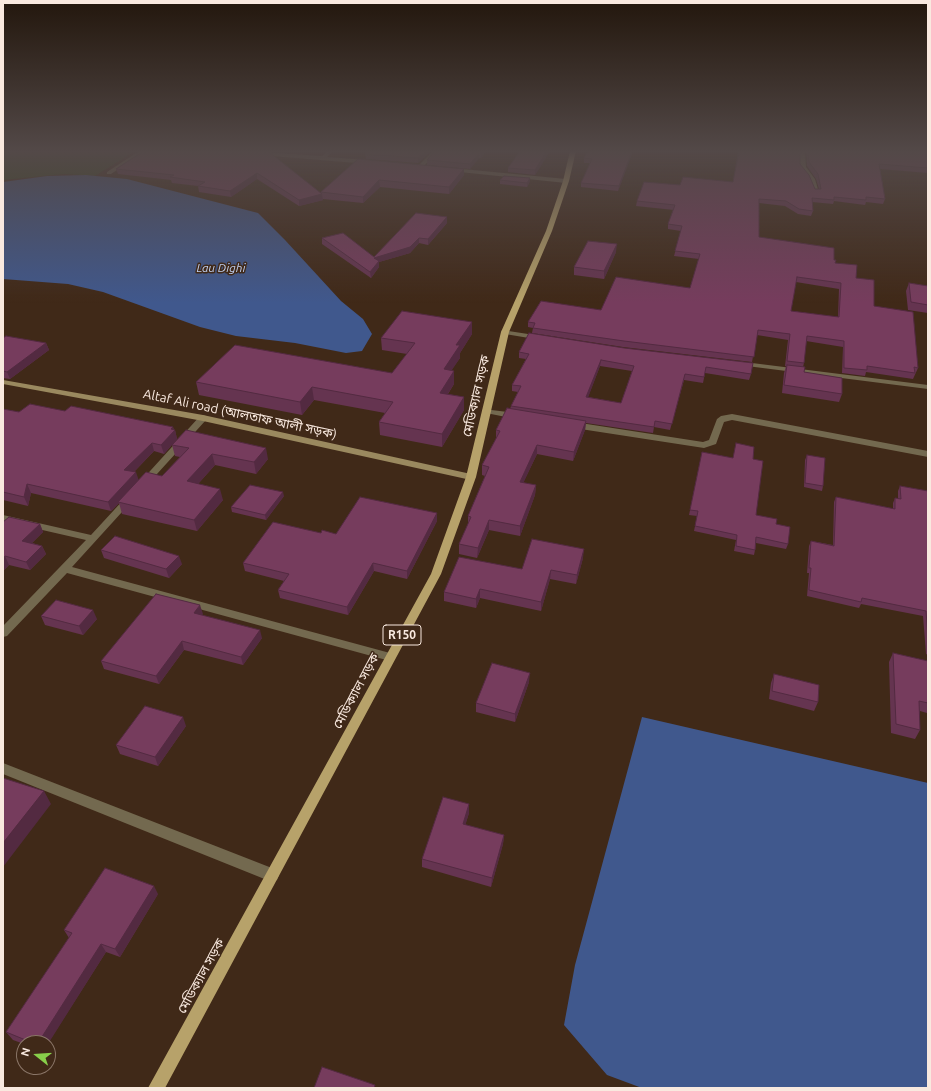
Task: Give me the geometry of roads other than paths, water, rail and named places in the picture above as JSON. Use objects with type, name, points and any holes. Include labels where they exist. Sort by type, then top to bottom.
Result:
[{"type":"main road","name":"মেডিক্যাল সড়ক","points":[[156,1088],[436,574],[471,477],[505,332],[549,231],[559,202]]},
{"type":"main road","name":"Altaf Ali road (আলতাফ আলী সড়ক)","points":[[3,382],[203,418],[471,477]]},
{"type":"street","points":[[505,332],[552,339]]},
{"type":"street","points":[[730,362],[928,386]]},
{"type":"street","points":[[486,411],[525,418]]},
{"type":"street","points":[[564,424],[704,445],[713,442],[720,421],[724,418],[732,417],[928,454]]},
{"type":"street","points":[[3,633],[94,538],[203,418]]},
{"type":"street","points":[[3,518],[94,538]]},
{"type":"street","points":[[65,569],[390,657]]},
{"type":"street","points":[[3,768],[272,874]]},
{"type":"water","name":"Lau Dighi","points":[[3,202],[215,202],[258,213],[341,301],[363,319],[372,334],[362,351],[346,353],[295,343],[236,336],[200,327],[103,292],[68,284],[3,279]]},
{"type":"water","points":[[642,717],[928,783],[928,1088],[642,1088],[607,1075],[564,1025],[575,965]]}]
